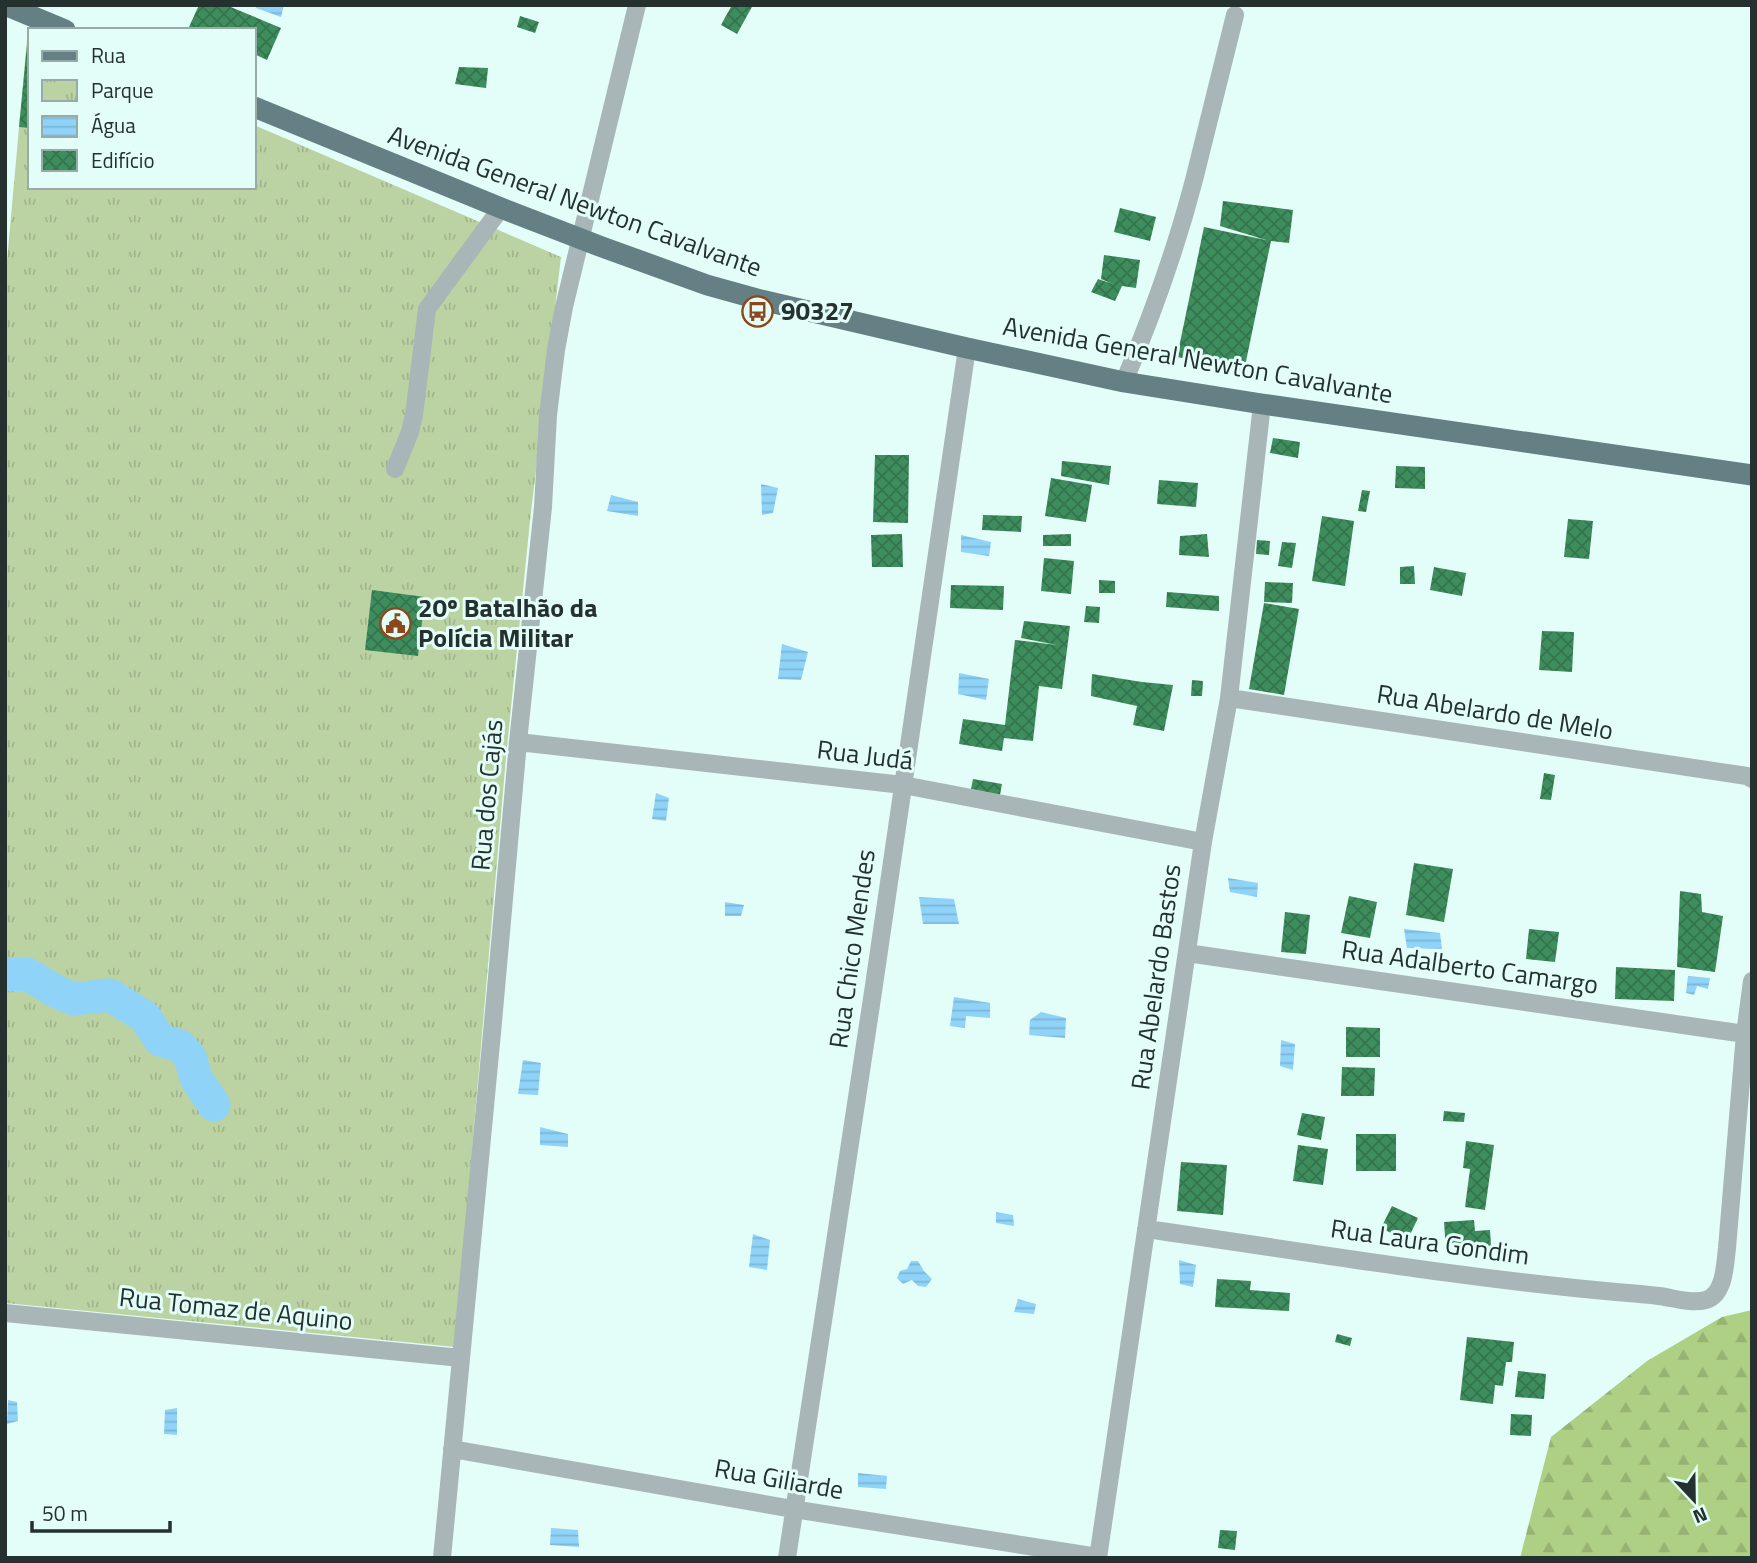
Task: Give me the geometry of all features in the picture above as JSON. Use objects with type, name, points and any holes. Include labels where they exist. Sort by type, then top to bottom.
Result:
[{"type":"main road","points":[[5,5],[60,28]]},
{"type":"main road","name":"Avenida General Newton Cavalvante","points":[[256,108],[581,239],[707,285],[761,300],[1124,382],[1752,475]]},
{"type":"street","name":"Rua dos Cajás","points":[[442,1558],[518,742],[543,507],[551,389],[564,307],[637,5]]},
{"type":"street","points":[[1124,382],[1172,253],[1193,182],[1235,15]]},
{"type":"street","points":[[395,469],[414,415],[427,309],[501,208]]},
{"type":"street","name":"Rua Chico Mendes","points":[[787,1558],[967,348]]},
{"type":"street","name":"Rua Abelardo Bastos","points":[[1098,1557],[1186,953],[1229,698],[1262,404]]},
{"type":"street","name":"Rua Abelardo de Melo","points":[[1229,698],[1747,776],[1752,779]]},
{"type":"street","name":"Rua Judá","points":[[518,742],[903,785],[1203,842]]},
{"type":"street","name":"Rua Adalberto Camargo","points":[[1186,953],[1745,1034]]},
{"type":"street","points":[[1744,1161],[1745,1034],[1752,981]]},
{"type":"street","name":"Rua Laura Gondim","points":[[1146,1229],[1540,1284],[1691,1301],[1708,1299],[1716,1294],[1724,1271],[1744,1161]]},
{"type":"street","name":"Rua Tomaz de Aquino","points":[[5,1313],[461,1358]]},
{"type":"street","name":"Rua Giliarde","points":[[452,1449],[793,1509],[1098,1557]]},
{"type":"green space","points":[[28,28],[28,189],[256,189],[256,126],[561,257],[506,757],[455,1347],[5,1303],[5,283]]},
{"type":"green space","points":[[1752,1310],[1752,1558],[1520,1558],[1551,1437],[1647,1361],[1722,1317]]},
{"type":"water","points":[[256,5],[284,5],[281,17],[256,8]]},
{"type":"water","points":[[761,484],[778,488],[773,513],[762,515]]},
{"type":"water","points":[[611,495],[638,502],[638,516],[607,511]]},
{"type":"water","points":[[961,535],[991,542],[989,556],[961,552]]},
{"type":"water","points":[[782,644],[808,652],[801,680],[778,679]]},
{"type":"water","points":[[959,673],[989,679],[986,700],[958,694]]},
{"type":"water","points":[[656,793],[669,798],[666,821],[652,819]]},
{"type":"water","points":[[1228,878],[1258,883],[1257,897],[1230,892]]},
{"type":"water","points":[[919,897],[954,899],[959,924],[923,924]]},
{"type":"water","points":[[725,902],[744,905],[741,916],[725,916]]},
{"type":"water","points":[[1404,929],[1440,933],[1442,949],[1407,948]]},
{"type":"water","points":[[1688,976],[1710,978],[1708,989],[1697,986],[1694,995],[1686,993]]},
{"type":"water","points":[[954,997],[990,1003],[990,1018],[966,1016],[965,1028],[950,1026]]},
{"type":"water","points":[[1041,1012],[1066,1018],[1065,1038],[1029,1035],[1030,1020]]},
{"type":"water","points":[[1281,1040],[1295,1044],[1293,1070],[1280,1066]]},
{"type":"water","points":[[523,1060],[541,1063],[538,1095],[518,1094]]},
{"type":"water","points":[[540,1127],[568,1134],[568,1147],[540,1145]]},
{"type":"water","points":[[996,1212],[1013,1215],[1014,1226],[996,1223]]},
{"type":"water","points":[[753,1234],[770,1240],[767,1270],[749,1267]]},
{"type":"water","points":[[1179,1260],[1196,1265],[1193,1287],[1180,1284]]},
{"type":"water","points":[[911,1261],[918,1261],[932,1279],[926,1287],[918,1286],[912,1280],[903,1284],[897,1278],[900,1271],[907,1269]]},
{"type":"water","points":[[1018,1299],[1036,1304],[1034,1314],[1014,1312]]},
{"type":"water","points":[[8,1400],[17,1402],[18,1421],[7,1424]]},
{"type":"water","points":[[177,1408],[177,1435],[164,1434],[165,1410]]},
{"type":"water","points":[[858,1473],[887,1476],[886,1489],[858,1487]]},
{"type":"water","points":[[551,1528],[578,1530],[579,1547],[550,1545]]},
{"type":"building","points":[[199,5],[226,5],[281,28],[267,60],[256,55],[256,28],[189,27]]},
{"type":"building","points":[[732,5],[753,5],[737,34],[721,25]]},
{"type":"building","points":[[520,16],[539,22],[535,33],[517,27]]},
{"type":"building","points":[[28,35],[28,128],[19,127]]},
{"type":"building","points":[[459,67],[488,68],[486,88],[455,84]]},
{"type":"building","points":[[1223,201],[1293,210],[1289,243],[1271,241],[1244,371],[1177,357],[1204,227],[1266,240],[1220,226]]},
{"type":"building","points":[[1120,208],[1156,217],[1150,241],[1114,232]]},
{"type":"building","points":[[1104,255],[1140,260],[1136,288],[1122,286],[1115,301],[1091,292],[1098,279],[1113,284],[1101,279]]},
{"type":"building","points":[[1273,438],[1300,442],[1298,458],[1270,453]]},
{"type":"building","points":[[875,455],[909,455],[908,523],[873,522]]},
{"type":"building","points":[[1062,461],[1111,466],[1109,485],[1061,476]]},
{"type":"building","points":[[1396,466],[1425,467],[1425,489],[1395,488]]},
{"type":"building","points":[[1051,478],[1092,485],[1086,522],[1045,516]]},
{"type":"building","points":[[1159,480],[1198,483],[1196,507],[1157,504]]},
{"type":"building","points":[[1362,490],[1370,491],[1366,512],[1358,511]]},
{"type":"building","points":[[983,515],[1022,516],[1021,532],[982,530]]},
{"type":"building","points":[[1322,516],[1354,521],[1345,586],[1312,581]]},
{"type":"building","points":[[1568,519],[1593,521],[1589,559],[1564,557]]},
{"type":"building","points":[[902,534],[903,567],[872,567],[871,535]]},
{"type":"building","points":[[1071,534],[1071,546],[1043,546],[1043,535]]},
{"type":"building","points":[[1207,534],[1209,557],[1179,555],[1180,536]]},
{"type":"building","points":[[1257,540],[1270,541],[1269,555],[1256,554]]},
{"type":"building","points":[[1282,542],[1296,543],[1292,568],[1278,566]]},
{"type":"building","points":[[1044,558],[1074,561],[1071,594],[1041,591]]},
{"type":"building","points":[[1414,566],[1415,584],[1400,584],[1400,567]]},
{"type":"building","points":[[1434,567],[1466,573],[1462,596],[1430,590]]},
{"type":"building","points":[[1099,580],[1115,581],[1115,593],[1099,593]]},
{"type":"building","points":[[1265,582],[1293,583],[1292,603],[1264,602]]},
{"type":"building","points":[[951,585],[1004,586],[1003,610],[950,608]]},
{"type":"building","name":"20º Batalhão da Polícia Militar","points":[[372,590],[425,597],[418,656],[365,650]]},
{"type":"building","points":[[1167,592],[1219,596],[1219,611],[1166,607]]},
{"type":"building","points":[[1264,603],[1299,609],[1284,695],[1249,689]]},
{"type":"building","points":[[1086,606],[1100,607],[1099,623],[1084,622]]},
{"type":"building","points":[[1024,621],[1070,626],[1062,689],[1039,686],[1033,741],[1004,738],[1002,751],[959,744],[963,719],[1005,725],[1015,640],[1057,645],[1021,638]]},
{"type":"building","points":[[1542,631],[1574,632],[1572,672],[1539,670]]},
{"type":"building","points":[[1092,674],[1173,685],[1164,731],[1133,725],[1137,706],[1091,696]]},
{"type":"building","points":[[1192,680],[1203,681],[1202,696],[1191,696]]},
{"type":"building","points":[[1544,773],[1555,775],[1551,800],[1540,799]]},
{"type":"building","points":[[973,779],[1002,784],[1000,795],[971,789]]},
{"type":"building","points":[[1414,863],[1453,869],[1444,922],[1406,915]]},
{"type":"building","points":[[1680,891],[1701,894],[1702,912],[1723,916],[1715,972],[1677,967]]},
{"type":"building","points":[[1349,896],[1377,902],[1370,938],[1341,933]]},
{"type":"building","points":[[1285,912],[1310,915],[1306,954],[1281,952]]},
{"type":"building","points":[[1529,929],[1559,932],[1555,962],[1526,959]]},
{"type":"building","points":[[1616,967],[1675,970],[1674,1001],[1615,999]]},
{"type":"building","points":[[1346,1027],[1380,1028],[1380,1057],[1346,1057]]},
{"type":"building","points":[[1342,1067],[1375,1068],[1374,1096],[1341,1096]]},
{"type":"building","points":[[1444,1111],[1465,1113],[1464,1122],[1443,1121]]},
{"type":"building","points":[[1302,1113],[1325,1117],[1321,1140],[1297,1135]]},
{"type":"building","points":[[1356,1134],[1396,1134],[1396,1171],[1356,1171]]},
{"type":"building","points":[[1466,1141],[1494,1145],[1485,1210],[1465,1207],[1470,1169],[1463,1168]]},
{"type":"building","points":[[1298,1145],[1328,1149],[1323,1185],[1293,1181]]},
{"type":"building","points":[[1181,1162],[1227,1165],[1223,1215],[1177,1211]]},
{"type":"building","points":[[1392,1206],[1418,1218],[1407,1241],[1381,1228]]},
{"type":"building","points":[[1474,1220],[1475,1231],[1490,1230],[1491,1246],[1446,1249],[1444,1222]]},
{"type":"building","points":[[1217,1279],[1251,1281],[1250,1290],[1290,1293],[1289,1311],[1215,1307]]},
{"type":"building","points":[[1337,1334],[1352,1338],[1350,1346],[1335,1342]]},
{"type":"building","points":[[1467,1337],[1514,1342],[1512,1362],[1506,1362],[1503,1386],[1495,1385],[1493,1404],[1460,1400]]},
{"type":"building","points":[[1518,1371],[1546,1374],[1544,1399],[1515,1397]]},
{"type":"building","points":[[1511,1414],[1532,1415],[1531,1436],[1510,1435]]},
{"type":"building","points":[[1220,1530],[1237,1531],[1235,1550],[1218,1548]]},
{"type":"waterway","points":[[5,975],[27,974],[74,999],[110,995],[145,1017],[160,1040],[180,1046],[190,1057],[196,1078],[214,1105]]},
{"type":"place","name":"90327","points":[[758,311]]},
{"type":"place","name":"20º Batalhão da Polícia Militar","points":[[395,623]]}]
